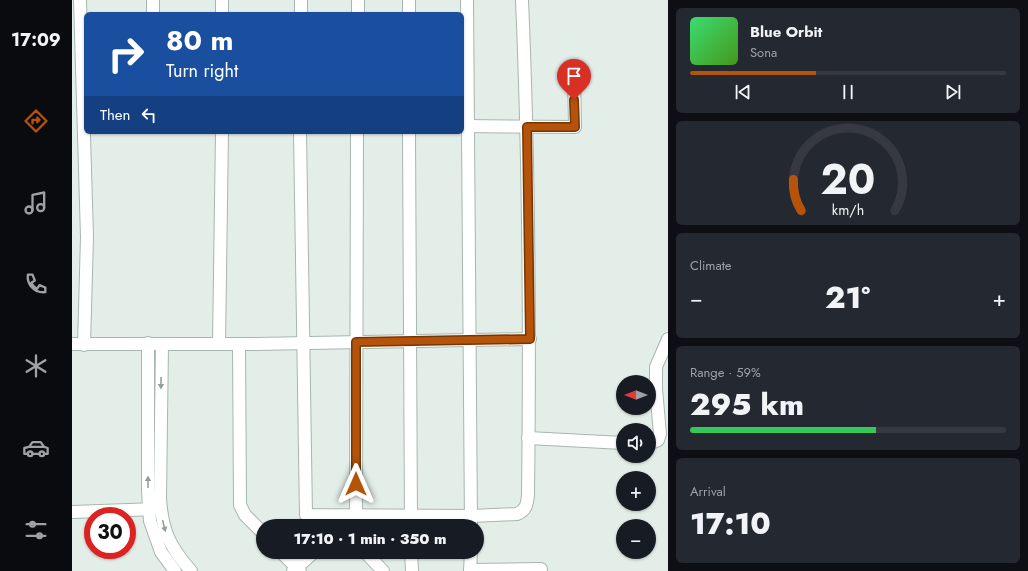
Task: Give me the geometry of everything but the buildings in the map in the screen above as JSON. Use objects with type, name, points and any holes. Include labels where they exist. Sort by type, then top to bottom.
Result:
[{"type":"street","points":[[80,0],[80,125],[87,237],[84,345]]},
{"type":"street","points":[[152,12],[153,0]]},
{"type":"street","points":[[222,0],[222,12]]},
{"type":"street","points":[[301,0],[301,12]]},
{"type":"street","points":[[358,0],[358,12]]},
{"type":"street","points":[[409,0],[409,12]]},
{"type":"street","points":[[467,0],[465,126],[470,340],[471,519]]},
{"type":"street","points":[[484,519],[517,514],[524,511],[528,495],[530,339],[527,127],[522,0]]},
{"type":"street","points":[[465,126],[575,127],[574,74]]},
{"type":"street","points":[[219,344],[222,134]]},
{"type":"street","points":[[300,134],[306,515],[356,516],[389,519]]},
{"type":"street","points":[[356,516],[358,134]]},
{"type":"street","points":[[409,134],[411,519]]},
{"type":"street","points":[[72,344],[239,344],[530,339]]},
{"type":"street","points":[[656,441],[658,440],[660,434],[656,389],[656,367],[668,339]]},
{"type":"street","points":[[148,343],[148,492],[166,536],[175,553],[191,571]]},
{"type":"street","points":[[162,344],[155,509],[150,521],[161,552],[170,569]]},
{"type":"street","points":[[239,344],[240,505],[245,515],[256,526]]},
{"type":"street","points":[[528,438],[616,443]]},
{"type":"street","points":[[72,512],[155,509]]},
{"type":"street","points":[[352,519],[356,516]]},
{"type":"street","points":[[287,559],[296,570],[307,559]]},
{"type":"street","points":[[372,559],[383,571]]},
{"type":"street","points":[[411,559],[412,571]]},
{"type":"street","points":[[471,559],[470,571],[541,569]]},
{"type":"route","points":[[356,484],[356,342],[530,339],[527,127],[575,127],[574,100]]}]
